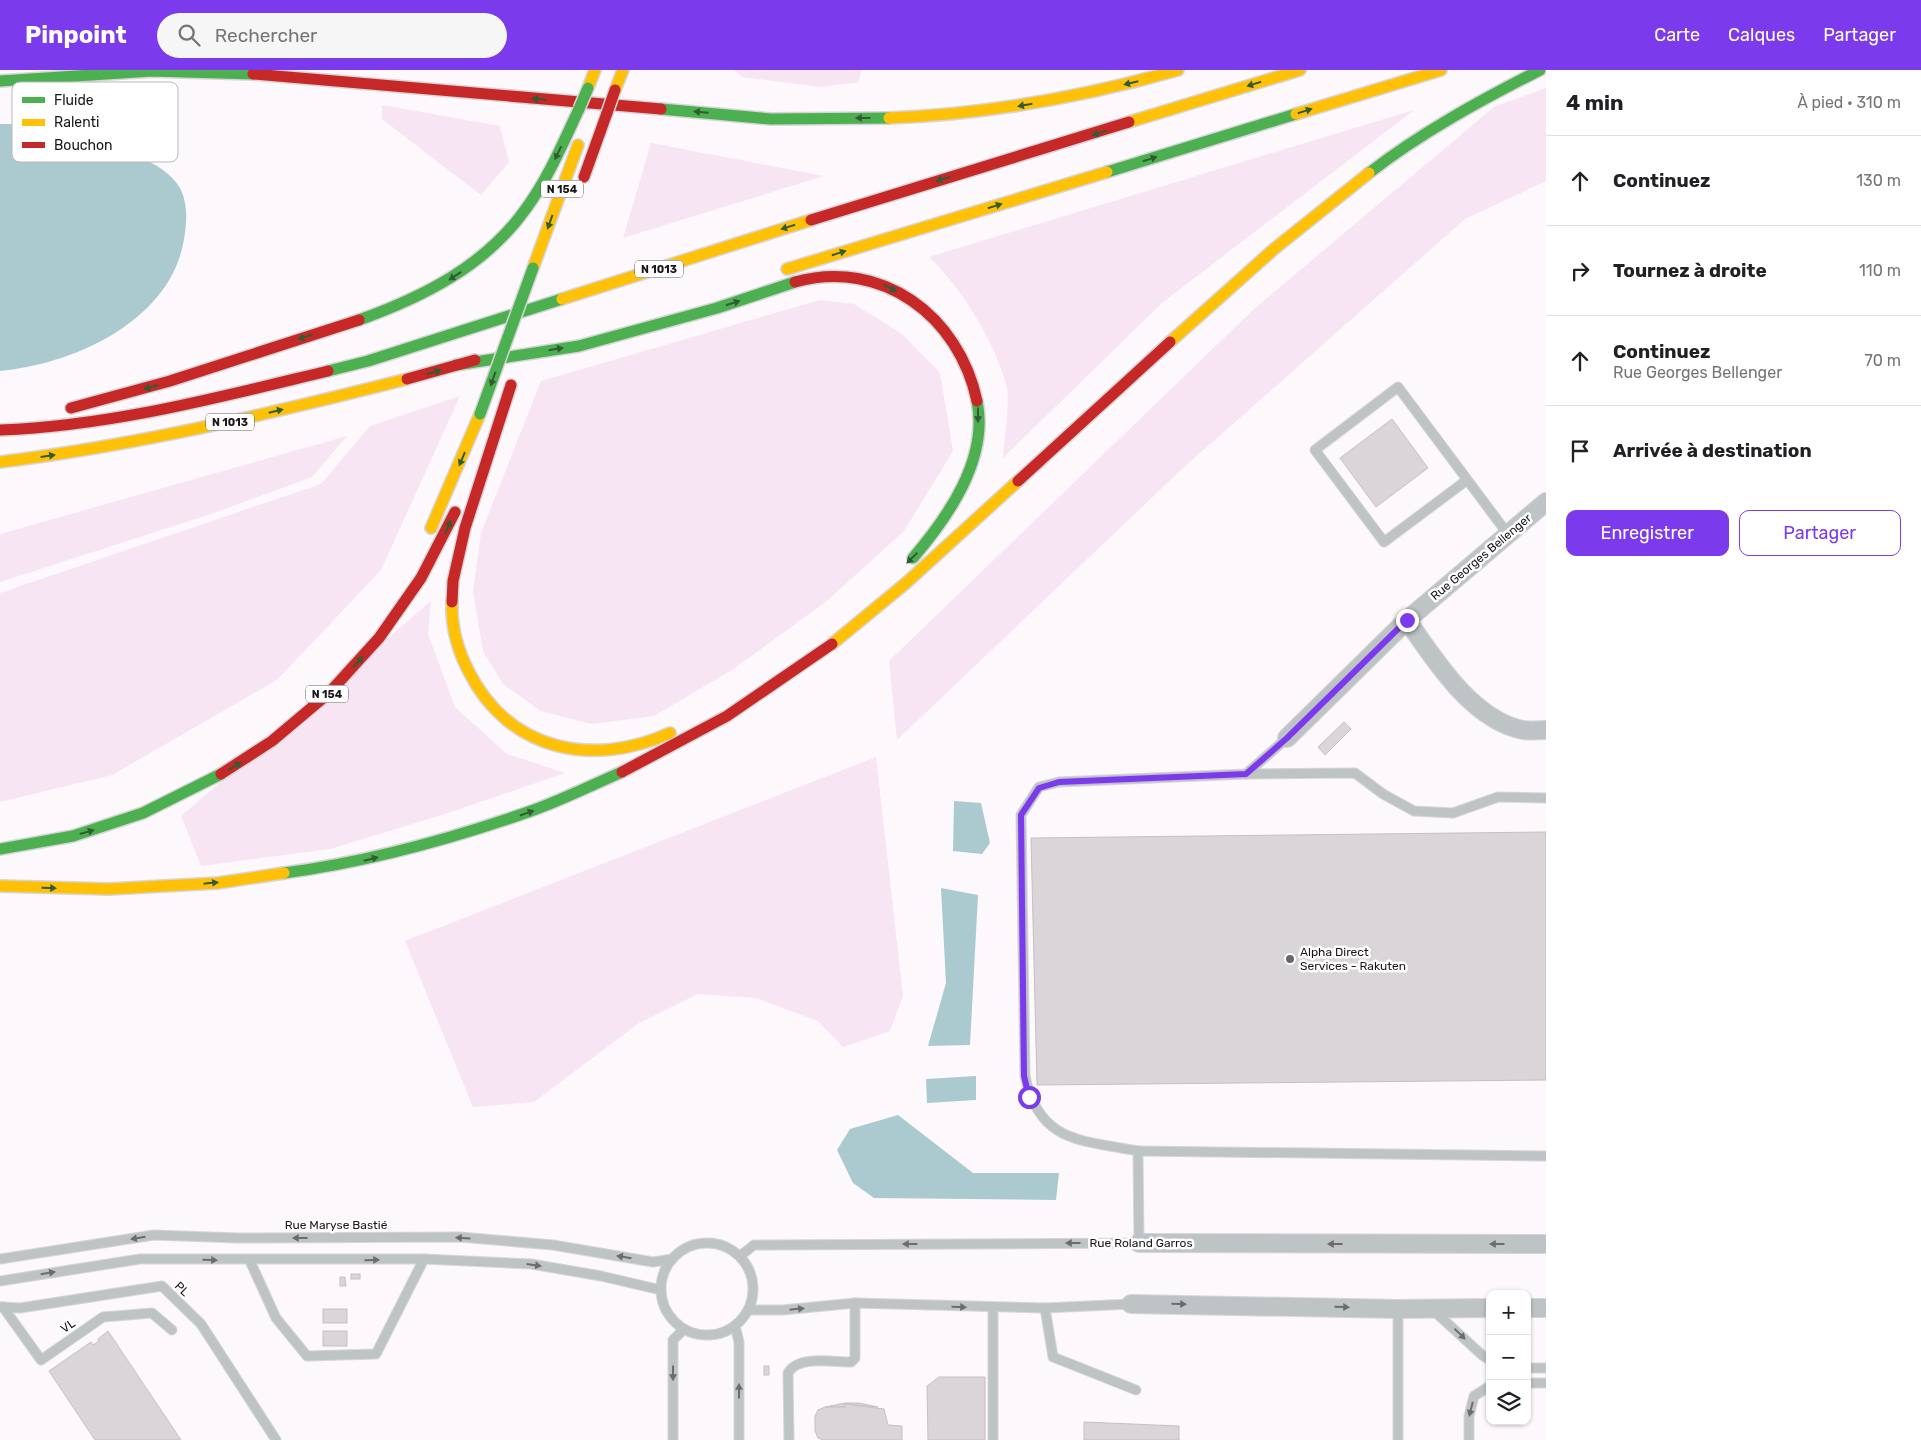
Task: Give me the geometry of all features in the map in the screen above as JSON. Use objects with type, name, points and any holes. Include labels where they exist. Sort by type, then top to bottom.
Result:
[{"type":"highway","points":[[591,111],[595,70]]},
{"type":"highway","points":[[62,410],[175,380],[373,315],[425,294],[479,260],[516,223],[529,206],[554,162],[579,109],[605,70]]},
{"type":"highway","name":"N 154","points":[[579,192],[623,70]]},
{"type":"highway","points":[[0,81],[100,73],[199,71],[470,91],[533,99],[750,117],[868,118],[935,116],[1007,108],[1073,96],[1178,70]]},
{"type":"highway","name":"N 1013","points":[[4,430],[51,428],[138,414],[238,393],[368,361],[766,234],[1300,70]]},
{"type":"highway","points":[[771,273],[1441,70]]},
{"type":"highway","points":[[0,886],[107,889],[172,887],[267,878],[324,868],[366,860],[477,831],[536,810],[628,772],[714,725],[808,663],[848,632],[948,546],[1236,282],[1344,190],[1452,117],[1540,70]]},
{"type":"highway","name":"N 154","points":[[425,539],[448,491],[480,414],[584,129]]},
{"type":"highway","points":[[456,366],[577,346],[686,317],[816,278],[864,279],[884,285],[923,307],[953,341],[966,364],[978,406],[977,436],[971,461],[955,502],[931,537],[901,568]]},
{"type":"highway","points":[[534,319],[544,291]]},
{"type":"highway","points":[[527,338],[459,545],[451,585],[450,609],[461,660],[484,699],[504,719],[522,732],[549,744],[573,750],[598,752],[624,749],[657,740],[720,706],[801,650]]},
{"type":"highway","name":"N 1013","points":[[0,462],[48,457],[163,437],[370,389],[552,338]]},
{"type":"highway","points":[[465,488],[514,375]]},
{"type":"highway","points":[[4,430],[37,415]]},
{"type":"highway","name":"N 154","points":[[0,849],[77,835],[146,812],[183,796],[218,776],[282,734],[341,680],[389,626],[428,565],[458,503]]},
{"type":"street","name":"Rue Georges Bellenger","points":[[1287,738],[1407,620],[1507,533],[1546,502]]},
{"type":"street","points":[[1407,620],[1452,683],[1487,715],[1522,730],[1546,730]]},
{"type":"street","name":"Rue Roland Garros","points":[[1139,1243],[1546,1244]]},
{"type":"street","points":[[1130,1304],[1486,1308]]},
{"type":"street","points":[[1531,1308],[1546,1308]]},
{"type":"lane","points":[[1467,480],[1384,542],[1315,450],[1398,387],[1507,533]]},
{"type":"lane","points":[[1246,774],[1287,738]]},
{"type":"lane","points":[[1546,798],[1498,797],[1453,813],[1414,811],[1383,794],[1355,773],[1246,774],[1059,782],[1039,788],[1021,815],[1024,1076],[1029,1097],[1040,1116],[1058,1133],[1138,1151],[1546,1156]]},
{"type":"lane","points":[[1138,1151],[1139,1243]]},
{"type":"lane","name":"Rue Maryse Bastié","points":[[0,1259],[154,1235],[238,1238],[460,1238],[553,1245],[653,1262],[672,1259]]},
{"type":"lane","points":[[705,1243],[724,1246],[740,1256],[748,1268],[753,1282],[753,1296],[748,1310],[735,1326],[723,1332],[710,1335],[696,1334],[684,1328],[668,1312],[661,1290],[666,1268],[682,1250],[705,1243]]},
{"type":"lane","name":"Rue Roland Garros","points":[[740,1256],[754,1245],[1139,1243]]},
{"type":"lane","points":[[0,1281],[140,1259],[250,1261],[424,1259],[531,1264],[601,1276],[661,1290]]},
{"type":"lane","points":[[250,1261],[276,1318],[308,1356],[376,1354],[424,1259]]},
{"type":"lane","name":"PL","points":[[1,1307],[20,1308],[162,1286],[201,1324],[276,1440]]},
{"type":"lane","points":[[748,1310],[783,1310],[855,1303],[994,1308],[1130,1304]]},
{"type":"lane","points":[[789,1440],[788,1373],[792,1366],[800,1362],[851,1362],[855,1358],[855,1303]]},
{"type":"lane","name":"VL","points":[[1,1307],[41,1360],[103,1317],[152,1313],[172,1330]]},
{"type":"lane","points":[[1430,1307],[1486,1358]]},
{"type":"lane","points":[[993,1440],[994,1308]]},
{"type":"lane","points":[[1045,1308],[1053,1357],[1136,1390]]},
{"type":"lane","points":[[1398,1308],[1398,1440]]},
{"type":"lane","points":[[735,1326],[740,1342],[739,1440]]},
{"type":"lane","points":[[673,1440],[672,1340],[684,1328]]},
{"type":"lane","points":[[1531,1383],[1546,1383]]},
{"type":"lane","points":[[1469,1440],[1469,1416],[1474,1396],[1486,1388]]},
{"type":"shaded area","points":[[734,70],[861,70],[859,82],[821,87],[742,77]]},
{"type":"shaded area","points":[[1546,88],[1546,181],[1465,219],[1183,468],[897,740],[889,661],[1255,308],[1494,107]]},
{"type":"shaded area","points":[[382,105],[500,126],[509,162],[481,195],[382,119]]},
{"type":"shaded area","points":[[1414,110],[1163,302],[1003,458],[1008,395],[1002,371],[986,335],[965,300],[954,284],[929,257]]},
{"type":"shaded area","points":[[651,143],[824,176],[623,238]]},
{"type":"shaded area","points":[[820,300],[854,304],[902,334],[940,373],[953,451],[904,531],[828,600],[732,670],[654,716],[591,724],[541,711],[503,684],[483,651],[473,592],[481,533],[541,381]]},
{"type":"shaded area","points":[[460,396],[381,570],[277,680],[112,775],[0,802],[0,593],[321,484],[370,426]]},
{"type":"shaded area","points":[[347,436],[312,477],[211,514],[0,582],[0,534]]},
{"type":"shaded area","points":[[431,601],[428,634],[455,707],[507,754],[565,773],[445,814],[330,849],[201,866],[181,816]]},
{"type":"shaded area","points":[[876,757],[903,996],[890,1031],[843,1047],[818,1021],[756,998],[698,994],[639,1023],[534,1102],[473,1107],[405,941]]},
{"type":"water","points":[[0,124],[12,124],[12,162],[151,162],[162,169],[174,180],[183,194],[186,220],[184,239],[175,268],[160,293],[140,315],[115,333],[87,348],[29,367],[0,371]]},
{"type":"water","points":[[954,801],[981,803],[990,843],[982,854],[953,851]]},
{"type":"water","points":[[941,888],[978,895],[970,1045],[928,1046],[946,983]]},
{"type":"water","points":[[976,1076],[976,1100],[927,1103],[926,1079]]},
{"type":"water","points":[[898,1115],[973,1173],[1059,1173],[1056,1200],[874,1198],[853,1183],[837,1150],[850,1129]]},
{"type":"building","points":[[1392,419],[1428,468],[1376,507],[1340,458]]},
{"type":"building","points":[[1344,722],[1351,729],[1325,755],[1318,747]]},
{"type":"building","name":"Alpha Direct Services - Rakuten","points":[[1546,832],[1546,1080],[1037,1085],[1031,838]]},
{"type":"building","points":[[351,1274],[360,1274],[360,1279],[351,1279]]},
{"type":"building","points":[[340,1277],[345,1277],[346,1286],[340,1286]]},
{"type":"building","points":[[323,1309],[347,1309],[347,1323],[323,1323]]},
{"type":"building","points":[[108,1331],[181,1440],[95,1440],[49,1371],[91,1342],[93,1345],[99,1341],[98,1339]]},
{"type":"building","points":[[323,1331],[347,1331],[347,1346],[323,1346]]},
{"type":"building","points":[[764,1366],[769,1366],[769,1375],[764,1375]]},
{"type":"building","points":[[939,1377],[985,1377],[985,1440],[928,1440],[927,1386]]},
{"type":"building","points":[[845,1403],[859,1403],[878,1407],[845,1404],[845,1407],[825,1407]]},
{"type":"building","points":[[845,1404],[884,1409],[888,1425],[902,1426],[902,1440],[823,1440],[818,1438],[815,1431],[815,1416],[818,1410],[825,1407],[845,1407]]},
{"type":"building","points":[[1084,1422],[1179,1426],[1179,1440],[1084,1440]]},
{"type":"traffic: fast","points":[[1369,173],[1452,117],[1540,70]]},
{"type":"traffic: fast","points":[[0,81],[152,71],[253,74]]},
{"type":"traffic: fast","points":[[579,109],[588,88]]},
{"type":"traffic: fast","points":[[359,320],[429,290],[472,263],[491,248],[509,230],[541,186],[579,109]]},
{"type":"traffic: fast","points":[[661,109],[771,119],[889,118]]},
{"type":"traffic: fast","points":[[1107,172],[1296,114]]},
{"type":"traffic: fast","points":[[480,414],[533,268]]},
{"type":"traffic: fast","points":[[456,365],[579,346],[717,308],[795,282]]},
{"type":"traffic: fast","points":[[328,371],[368,361],[562,299]]},
{"type":"traffic: fast","points":[[913,558],[952,506],[963,486],[977,444],[979,423],[977,401]]},
{"type":"traffic: fast","points":[[284,873],[347,863],[470,831],[543,807],[622,772]]},
{"type":"traffic: fast","points":[[0,849],[73,836],[143,813],[221,774]]},
{"type":"traffic: slow","points":[[588,88],[595,70]]},
{"type":"traffic: slow","points":[[615,90],[623,70]]},
{"type":"traffic: slow","points":[[889,118],[963,113],[1035,103],[1142,80],[1178,70]]},
{"type":"traffic: slow","points":[[1129,122],[1300,70]]},
{"type":"traffic: slow","points":[[1296,114],[1441,70]]},
{"type":"traffic: slow","points":[[533,268],[578,145]]},
{"type":"traffic: slow","points":[[787,269],[1107,172]]},
{"type":"traffic: slow","points":[[1170,342],[1274,249],[1369,173]]},
{"type":"traffic: slow","points":[[562,299],[811,220]]},
{"type":"traffic: slow","points":[[0,462],[103,447],[205,427],[407,379]]},
{"type":"traffic: slow","points":[[431,528],[480,414]]},
{"type":"traffic: slow","points":[[832,644],[906,583],[1018,481]]},
{"type":"traffic: slow","points":[[452,602],[456,638],[469,672],[486,699],[506,720],[530,735],[556,745],[583,750],[612,749],[641,744],[670,733]]},
{"type":"traffic: slow","points":[[0,886],[109,889],[218,883],[284,873]]},
{"type":"traffic: jam","points":[[253,74],[661,109]]},
{"type":"traffic: jam","points":[[607,113],[615,90]]},
{"type":"traffic: jam","points":[[584,177],[607,113]]},
{"type":"traffic: jam","points":[[811,220],[1129,122]]},
{"type":"traffic: jam","points":[[795,282],[827,277],[858,279],[886,287],[912,301],[934,320],[953,343],[968,370],[977,401]]},
{"type":"traffic: jam","points":[[71,408],[170,381],[359,320]]},
{"type":"traffic: jam","points":[[1018,481],[1170,342]]},
{"type":"traffic: jam","points":[[407,379],[475,360]]},
{"type":"traffic: jam","points":[[0,430],[83,423],[165,409],[328,371]]},
{"type":"traffic: jam","points":[[452,602],[453,581],[465,528],[511,385]]},
{"type":"traffic: jam","points":[[221,774],[272,741],[329,693],[379,638],[421,578],[455,512]]},
{"type":"traffic: jam","points":[[622,772],[727,716],[832,644]]},
{"type":"place","name":"Alpha Direct Services - Rakuten","points":[[1290,959]]},
{"type":"route","points":[[1029,1097],[1024,1076],[1021,815],[1039,788],[1059,782],[1246,774],[1287,738],[1407,620]]}]
